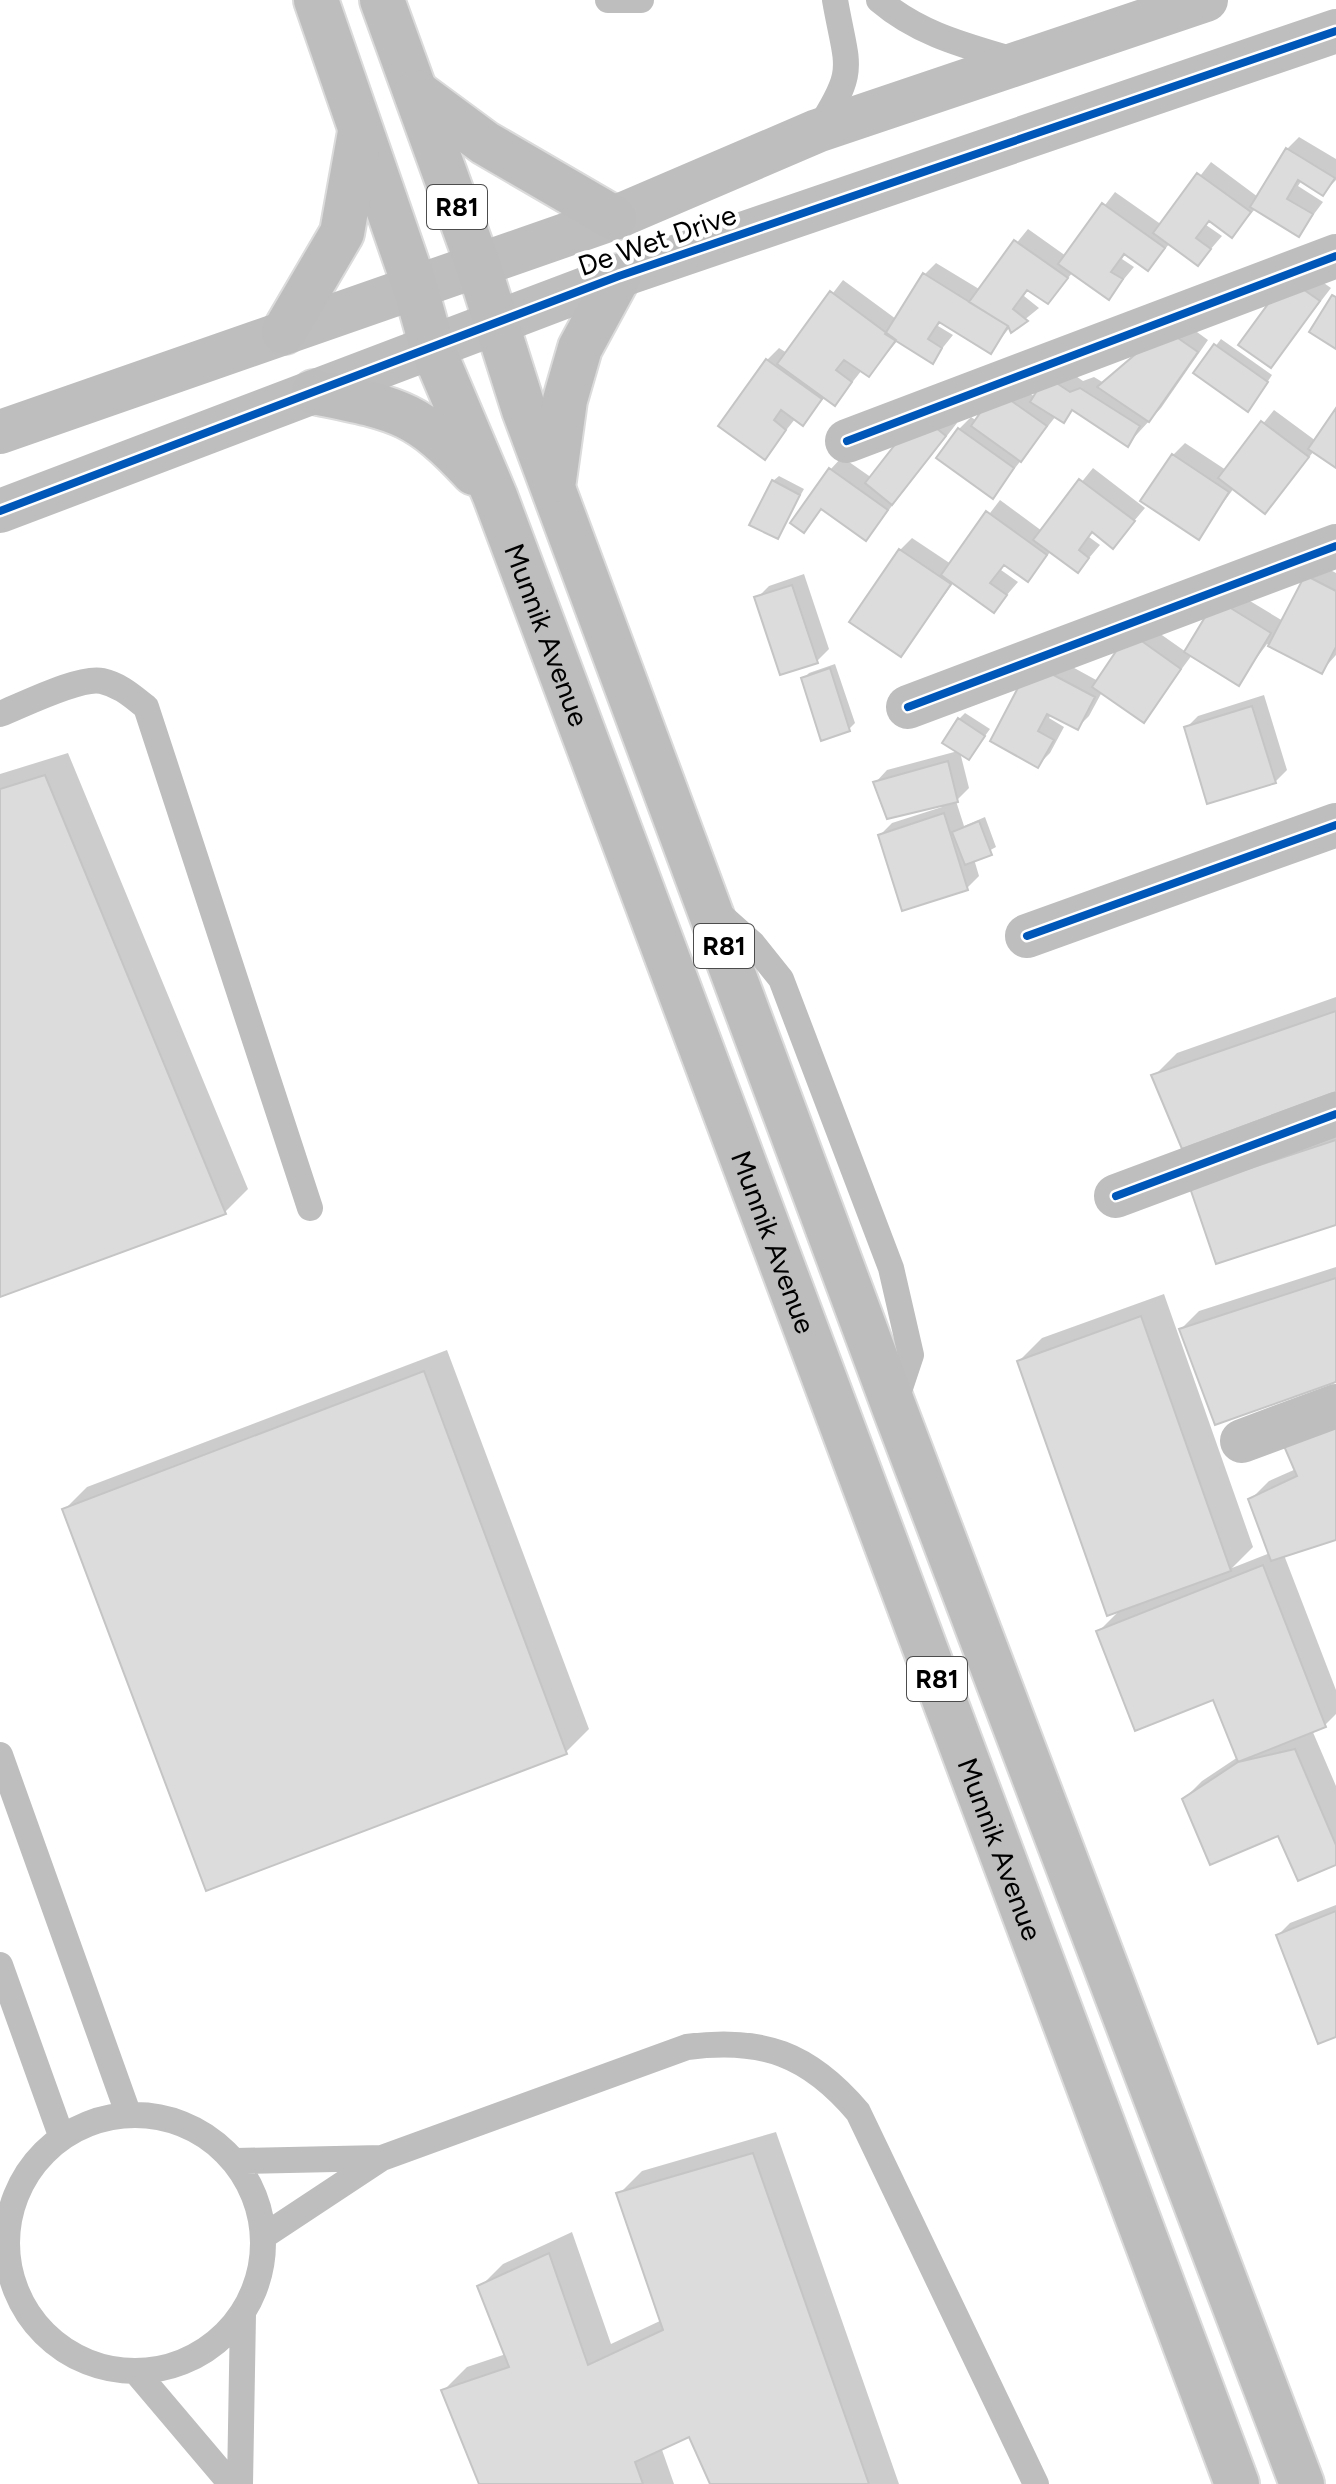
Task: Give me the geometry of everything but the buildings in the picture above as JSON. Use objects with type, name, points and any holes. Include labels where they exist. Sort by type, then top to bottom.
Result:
[{"type":"main road","name":"Munnik Avenue","points":[[316,0],[361,125],[432,347],[495,496],[1237,2484]]},
{"type":"main road","name":"Munnik Avenue","points":[[382,0],[478,265],[553,486],[708,905],[894,1407],[1302,2484]]},
{"type":"main road","points":[[416,92],[485,143],[614,218]]},
{"type":"main road","points":[[284,332],[342,233],[361,125]]},
{"type":"main road","points":[[553,486],[565,400],[580,348],[619,276]]},
{"type":"main road","points":[[314,392],[383,406],[412,417],[439,435],[495,496]]},
{"type":"street","name":"De Wet Drive","points":[[0,432],[284,332],[416,290],[614,218],[817,131],[1206,0]]},
{"type":"street","name":"De Wet Drive","points":[[0,511],[619,276],[1336,31]]},
{"type":"street","points":[[847,441],[1336,256]]},
{"type":"street","points":[[908,707],[1336,546]]},
{"type":"street","points":[[1027,936],[1336,825]]},
{"type":"street","points":[[1116,1196],[1336,1114]]},
{"type":"street","points":[[1242,1441],[1336,1406]]},
{"type":"lane","points":[[608,0],[641,0]]},
{"type":"lane","points":[[817,131],[847,80],[847,45],[835,0]]},
{"type":"lane","points":[[879,0],[923,30],[960,46],[1024,63]]},
{"type":"lane","points":[[0,714],[99,680],[124,689],[146,707],[310,1208]]},
{"type":"lane","points":[[0,1755],[128,2113]]},
{"type":"lane","points":[[0,1965],[62,2138]]},
{"type":"lane","points":[[264,2236],[382,2158],[687,2047],[721,2043],[764,2047],[808,2064],[832,2081],[858,2112],[1036,2484]]},
{"type":"lane","points":[[128,2113],[168,2118],[206,2134],[236,2161],[255,2197],[264,2236],[260,2276],[243,2314],[216,2344],[180,2364],[137,2373],[92,2366],[53,2344],[24,2310],[8,2268],[8,2223],[22,2180],[51,2145],[62,2138],[89,2122],[128,2113]]},
{"type":"lane","points":[[236,2161],[382,2158]]},
{"type":"lane","points":[[240,2484],[243,2314]]},
{"type":"lane","points":[[137,2373],[231,2484]]},
{"type":"cycle path","points":[[0,511],[619,276],[1336,31]]},
{"type":"cycle path","points":[[847,441],[1336,256]]},
{"type":"cycle path","points":[[908,707],[1336,546]]},
{"type":"cycle path","points":[[1027,936],[1336,825]]},
{"type":"cycle path","points":[[1116,1196],[1336,1114]]}]
